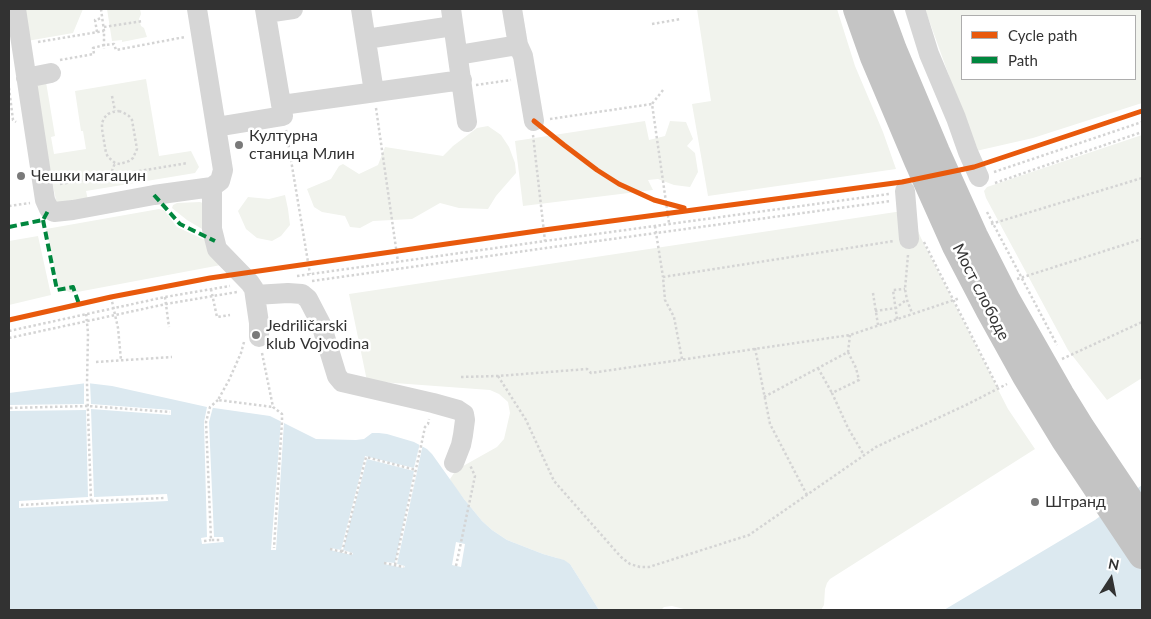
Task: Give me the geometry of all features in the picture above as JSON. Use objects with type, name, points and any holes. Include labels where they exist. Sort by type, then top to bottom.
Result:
[{"type":"highway","name":"Мост слободе","points":[[857,9],[874,58],[956,246],[1026,376],[1065,440],[1142,555]]},
{"type":"highway","name":"Мост слободе","points":[[878,9],[892,50],[936,152],[974,236],[1007,301],[1038,358],[1072,414],[1142,519]]},
{"type":"lane","points":[[16,9],[44,193],[49,209],[54,212],[212,187],[220,181],[223,170],[197,9]]},
{"type":"lane","points":[[282,111],[265,11],[293,9]]},
{"type":"lane","points":[[361,9],[374,92]]},
{"type":"lane","points":[[512,9],[518,45],[523,56],[527,77],[533,127]]},
{"type":"lane","points":[[915,9],[929,54],[968,152],[984,181]]},
{"type":"lane","points":[[366,39],[452,17],[467,122]]},
{"type":"lane","points":[[458,55],[518,45]]},
{"type":"lane","points":[[26,78],[51,74]]},
{"type":"lane","points":[[216,128],[282,111],[374,92],[462,84]]},
{"type":"lane","points":[[212,187],[212,229],[217,248],[253,289],[259,323],[252,337]]},
{"type":"lane","points":[[905,195],[909,239]]},
{"type":"lane","points":[[253,289],[302,294],[308,299],[321,324],[337,376],[342,382],[433,403],[458,410],[464,414],[463,435],[454,463]]},
{"type":"path","points":[[101,9],[104,26],[104,47]]},
{"type":"path","points":[[97,32],[96,20],[102,18]]},
{"type":"path","points":[[652,24],[681,19]]},
{"type":"path","points":[[104,26],[143,21]]},
{"type":"path","points":[[21,45],[104,31]]},
{"type":"path","points":[[51,74],[48,62],[94,54],[93,48],[114,44],[116,50],[187,36]]},
{"type":"path","points":[[462,84],[527,77]]},
{"type":"path","points":[[545,241],[533,127],[652,104],[663,90]]},
{"type":"path","points":[[374,92],[398,262]]},
{"type":"path","points":[[112,96],[115,112]]},
{"type":"path","points":[[652,104],[669,224]]},
{"type":"path","points":[[282,111],[310,274]]},
{"type":"path","points":[[115,112],[124,113],[132,120],[137,149],[130,161],[120,164],[116,163],[111,161],[106,153],[102,129],[104,118],[108,114],[115,112]]},
{"type":"path","points":[[984,181],[1142,122]]},
{"type":"path","points":[[984,181],[1142,132]]},
{"type":"path","points":[[110,176],[116,163]]},
{"type":"path","points":[[9,206],[44,193],[110,176],[188,163]]},
{"type":"path","points":[[984,225],[1142,178]]},
{"type":"path","points":[[293,277],[669,224],[905,195]]},
{"type":"path","points":[[311,282],[656,233],[905,195]]},
{"type":"path","points":[[658,214],[668,213],[675,209],[660,201]]},
{"type":"path","points":[[984,207],[1060,350]]},
{"type":"path","points":[[655,226],[665,300],[674,317],[682,359]]},
{"type":"path","points":[[534,231],[553,229]]},
{"type":"path","points":[[663,277],[922,236],[998,388]]},
{"type":"path","points":[[909,239],[905,289],[912,313]]},
{"type":"path","points":[[1021,278],[1142,239]]},
{"type":"path","points":[[387,253],[406,250]]},
{"type":"path","points":[[298,265],[318,262]]},
{"type":"path","points":[[211,289],[217,317],[230,315]]},
{"type":"path","points":[[9,331],[165,297],[211,289],[253,289]]},
{"type":"path","points":[[9,338],[115,314],[253,289]]},
{"type":"path","points":[[897,318],[893,290],[905,289]]},
{"type":"path","points":[[873,293],[878,325]]},
{"type":"path","points":[[103,299],[120,295]]},
{"type":"path","points":[[111,297],[118,328],[121,360]]},
{"type":"path","points":[[165,297],[169,327]]},
{"type":"path","points":[[876,311],[896,308],[907,300]]},
{"type":"path","points":[[461,377],[587,369],[591,373],[850,335],[954,300]]},
{"type":"path","points":[[86,314],[91,501]]},
{"type":"path","points":[[1056,362],[1142,322]]},
{"type":"path","points":[[832,393],[859,380],[856,368],[848,352],[850,335]]},
{"type":"path","points":[[211,540],[206,422],[209,409],[224,391],[241,353],[252,337]]},
{"type":"path","points":[[252,337],[273,407]]},
{"type":"path","points":[[755,348],[770,424],[807,495]]},
{"type":"path","points":[[764,397],[848,352]]},
{"type":"path","points":[[96,362],[172,357]]},
{"type":"path","points":[[818,368],[848,428],[864,455]]},
{"type":"path","points":[[498,376],[526,420],[554,482],[621,557],[640,567],[649,567],[749,536],[876,447],[1015,380]]},
{"type":"path","points":[[218,400],[273,407],[282,414],[274,548]]},
{"type":"path","points":[[396,565],[416,470],[433,403]]},
{"type":"path","points":[[10,408],[88,406],[170,412]]},
{"type":"path","points":[[342,552],[366,458],[416,470]]},
{"type":"path","points":[[456,566],[474,476]]},
{"type":"path","points":[[21,505],[164,498]]},
{"type":"path","points":[[204,541],[221,540]]},
{"type":"path","points":[[330,549],[352,554]]},
{"type":"path","points":[[384,563],[404,567]]},
{"type":"shaded area","points":[[22,9],[83,9],[73,33],[27,41]]},
{"type":"shaded area","points":[[107,9],[140,9],[139,19],[147,37],[122,42],[122,40],[112,41]]},
{"type":"shaded area","points":[[697,9],[837,9],[855,66],[883,132],[896,169],[708,196],[692,104],[711,101]]},
{"type":"shaded area","points":[[925,9],[1142,9],[1142,103],[1033,138],[976,151]]},
{"type":"shaded area","points":[[146,79],[159,156],[191,151],[199,167],[195,173],[86,191],[88,200],[57,205],[32,84],[46,82],[55,136],[51,137],[54,154],[86,149],[83,131],[81,131],[75,91]]},
{"type":"shaded area","points":[[645,121],[649,140],[665,136],[670,121],[686,122],[693,139],[687,146],[695,153],[698,172],[690,187],[674,185],[658,179],[648,180],[653,190],[523,206],[515,141]]},
{"type":"shaded area","points":[[488,126],[501,135],[509,147],[515,163],[516,173],[496,196],[488,209],[459,208],[440,203],[412,219],[373,221],[360,228],[350,227],[345,216],[322,212],[314,207],[307,189],[331,179],[339,166],[343,164],[359,174],[378,165],[385,147],[443,156],[477,128]]},
{"type":"shaded area","points":[[1142,135],[1142,378],[1107,400],[1068,350],[986,198],[984,191],[987,187]]},
{"type":"shaded area","points":[[285,195],[290,225],[281,236],[272,241],[257,238],[246,229],[238,211],[248,197],[269,199]]},
{"type":"shaded area","points":[[177,203],[203,203],[202,229],[172,208]]},
{"type":"shaded area","points":[[159,209],[164,210],[177,227],[205,240],[221,265],[72,293],[59,288],[46,229]]},
{"type":"shaded area","points":[[909,210],[921,238],[1008,409],[1035,449],[830,579],[825,589],[824,605],[821,610],[688,610],[672,606],[664,607],[661,610],[599,610],[570,564],[507,540],[492,530],[482,521],[452,484],[450,479],[456,470],[497,447],[504,439],[510,413],[508,402],[499,394],[490,390],[367,381],[349,294]]},
{"type":"shaded area","points":[[38,236],[51,295],[9,305],[9,241]]},
{"type":"shaded area","points":[[87,383],[112,386],[207,407],[270,416],[316,439],[356,440],[364,439],[372,433],[379,433],[414,442],[432,454],[464,499],[492,530],[507,540],[564,560],[570,564],[599,610],[9,610],[9,393]]},
{"type":"shaded area","points":[[1142,485],[1142,610],[944,610],[1095,520]]},
{"type":"pier","points":[[84,383],[90,383],[91,404],[171,410],[171,415],[91,409],[94,497],[167,494],[168,501],[19,508],[19,501],[88,497],[86,410],[9,411],[9,405],[84,404]]},
{"type":"pier","points":[[207,407],[213,407],[209,422],[214,537],[223,537],[224,542],[202,544],[201,538],[207,537],[204,422]]},
{"type":"pier","points":[[281,420],[284,422],[276,550],[271,550]]},
{"type":"pier","points":[[420,443],[423,444],[397,564],[405,566],[404,568],[384,564],[385,562],[395,563],[414,471],[367,459],[343,550],[353,553],[352,555],[330,550],[331,548],[341,550],[365,456],[414,468]]},
{"type":"pier","points":[[456,542],[465,544],[461,567],[452,565]]},
{"type":"marked path","points":[[154,195],[180,224],[215,241]]},
{"type":"marked path","points":[[9,227],[43,220],[49,209]]},
{"type":"marked path","points":[[43,220],[57,290],[73,287],[79,304]]},
{"type":"cycle path","points":[[9,320],[111,297],[210,278],[544,230],[902,182],[974,167],[1142,111]]},
{"type":"cycle path","points":[[534,121],[597,170],[619,184],[654,200],[684,208]]},
{"type":"place","name":"Културна станица Млин","points":[[239,145]]},
{"type":"place","name":"Чешки магацин","points":[[21,176]]},
{"type":"place","name":"Jedriličarski klub Vojvodina","points":[[256,335]]},
{"type":"place","name":"Штранд","points":[[1035,502]]}]
